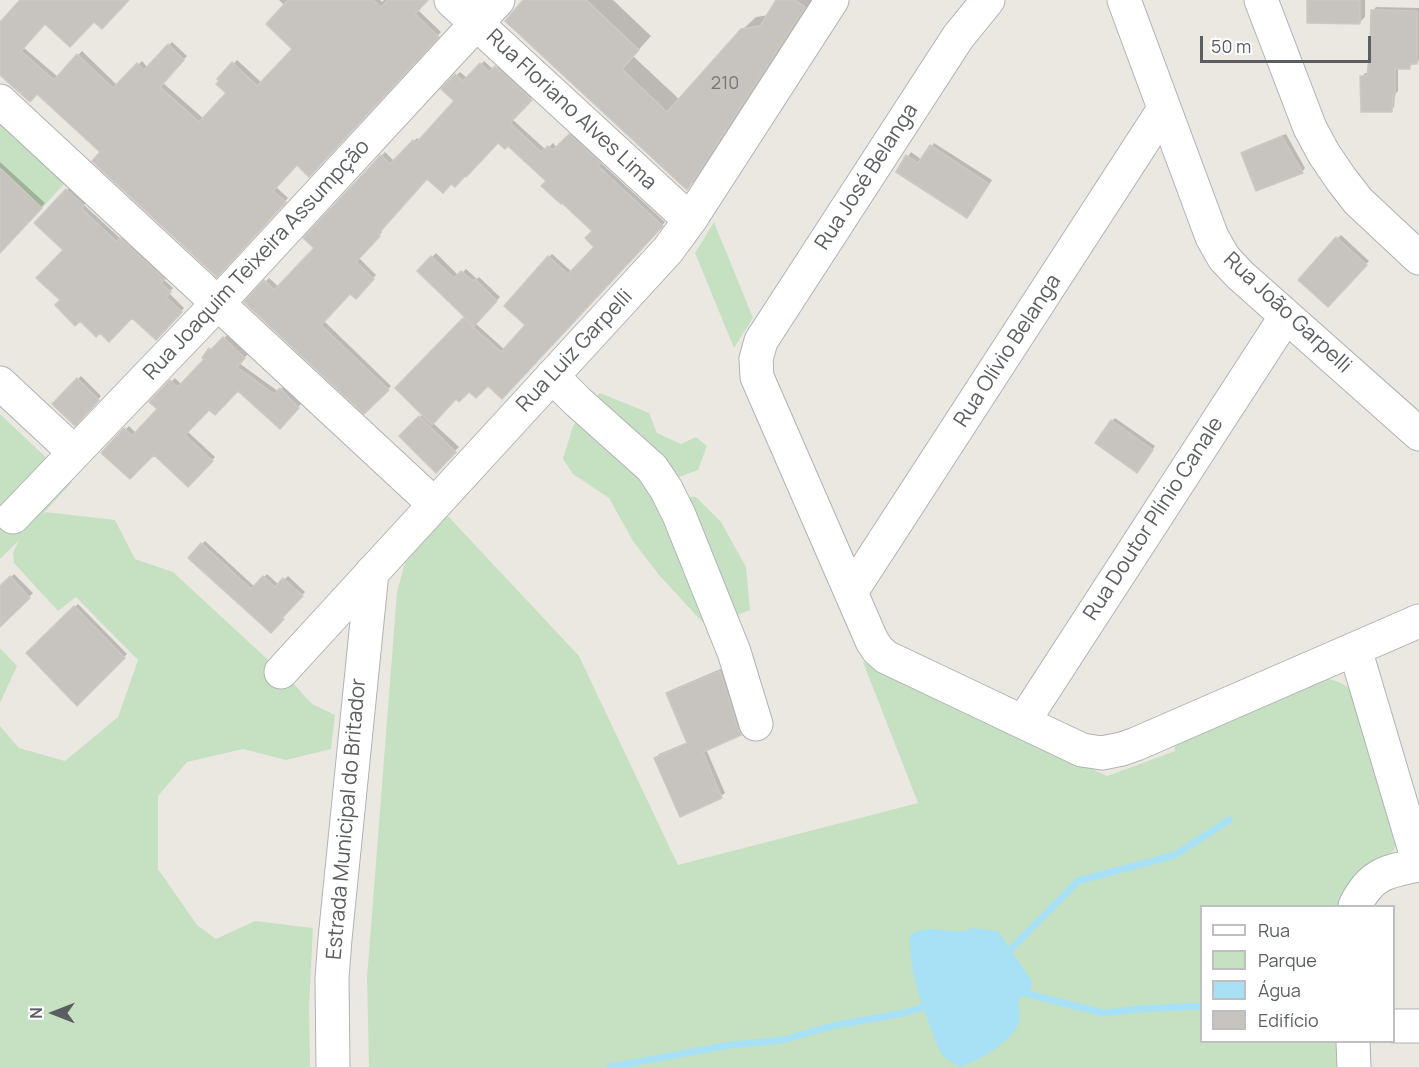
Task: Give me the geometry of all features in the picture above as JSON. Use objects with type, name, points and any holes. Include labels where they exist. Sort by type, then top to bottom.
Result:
[{"type":"street","name":"Rua Floriano Alves Lima","points":[[451,0],[487,12],[690,220]]},
{"type":"street","name":"Rua Luiz Garpelli","points":[[281,672],[668,250],[690,220],[832,0]]},
{"type":"street","name":"Rua José Belanga","points":[[851,592],[757,377],[756,359],[761,341],[939,66],[970,20],[988,0]]},
{"type":"street","name":"Rua João Garpelli","points":[[1124,0],[1212,237],[1224,258],[1240,275],[1419,434]]},
{"type":"street","points":[[1261,0],[1310,128],[1324,154],[1358,201],[1418,253]]},
{"type":"street","name":"Rua Joaquim Teixeira Assumpção","points":[[13,517],[219,303],[487,12]]},
{"type":"street","points":[[0,101],[434,504]]},
{"type":"street","name":"Rua Olívio Belanga","points":[[851,592],[1164,109]]},
{"type":"street","name":"Rua Doutor Plínio Canale","points":[[1023,722],[1286,315]]},
{"type":"street","points":[[552,376],[652,468],[666,489],[679,514],[734,652],[756,724]]},
{"type":"street","points":[[0,383],[74,452]]},
{"type":"street","name":"Estrada Municipal do Britador","points":[[333,1067],[332,978],[335,939],[372,572]]},
{"type":"street","points":[[851,592],[872,641],[886,657],[1082,750],[1102,753],[1147,740],[1419,621]]},
{"type":"street","points":[[1355,649],[1419,864],[1380,875],[1365,889],[1356,905]]},
{"type":"street","points":[[1395,1026],[1419,1026]]},
{"type":"street","points":[[1353,1043],[1354,1067]]},
{"type":"green space","points":[[0,123],[65,183],[0,253]]},
{"type":"green space","points":[[714,222],[753,318],[734,348],[695,253]]},
{"type":"green space","points":[[600,393],[649,413],[657,433],[681,444],[696,437],[707,446],[698,470],[668,481],[644,479],[649,496],[696,497],[721,522],[746,567],[750,610],[707,627],[659,575],[633,541],[609,498],[573,474],[563,459],[573,426]]},
{"type":"green space","points":[[0,414],[72,482],[42,515],[46,512],[115,520],[135,559],[173,572],[292,682],[312,704],[335,715],[331,749],[286,760],[243,749],[187,762],[158,796],[158,869],[197,925],[216,939],[255,921],[313,928],[309,1007],[310,1067],[0,1067],[0,726],[19,748],[65,761],[118,717],[138,660],[76,597],[58,611],[14,563],[13,553],[19,540],[0,559]]},
{"type":"green space","points":[[446,514],[579,656],[678,865],[918,803],[863,662],[1107,776],[1175,751],[1174,743],[1323,678],[1343,684],[1353,692],[1397,842],[1394,850],[1363,877],[1344,905],[1200,905],[1200,1043],[1340,1043],[1341,1067],[369,1067],[367,978],[397,592],[406,559]]},
{"type":"green space","points":[[0,648],[17,666],[0,703]]},
{"type":"water","points":[[973,928],[998,931],[1032,981],[1031,989],[1020,998],[1020,1019],[1014,1032],[993,1050],[960,1067],[945,1058],[937,1045],[916,984],[911,960],[910,935],[927,929],[961,931]]},
{"type":"building","points":[[20,0],[129,0],[102,29],[94,22],[70,47],[45,24],[21,51],[54,80],[77,54],[113,88],[137,63],[144,70],[168,44],[184,60],[160,87],[199,122],[226,93],[216,84],[219,81],[217,79],[232,62],[257,86],[292,49],[266,24],[288,0],[373,0],[381,7],[388,0],[428,0],[415,14],[439,37],[309,177],[297,165],[273,191],[286,202],[217,277],[92,161],[100,152],[37,94],[30,102],[0,75],[0,22]]},
{"type":"building","points":[[523,0],[586,0],[639,50],[622,69],[667,112],[741,29],[760,26],[776,0],[795,0],[805,7],[687,190],[505,21]]},
{"type":"building","points":[[1307,0],[1360,0],[1360,24],[1307,23]]},
{"type":"building","points":[[1371,10],[1417,11],[1417,64],[1410,64],[1410,69],[1395,69],[1395,96],[1393,96],[1392,112],[1361,112],[1360,76],[1367,76]]},
{"type":"building","points":[[480,63],[489,72],[495,66],[532,100],[510,123],[541,152],[548,146],[553,150],[569,134],[601,163],[598,166],[663,226],[502,399],[488,386],[476,398],[469,392],[459,402],[456,399],[432,425],[395,388],[463,318],[501,352],[525,325],[504,306],[548,256],[568,274],[594,247],[585,238],[592,231],[541,186],[546,181],[508,146],[505,149],[498,143],[455,187],[451,184],[443,193],[427,179],[356,262],[374,279],[356,299],[350,294],[321,325],[389,390],[364,414],[244,302],[264,280],[274,290],[314,248],[303,238],[381,155],[390,164],[413,140],[416,143],[454,101],[441,89],[455,74],[463,81]]},
{"type":"building","points":[[1282,136],[1303,173],[1256,191],[1241,153]]},
{"type":"building","points":[[930,145],[989,184],[967,218],[896,172],[906,155],[918,163]]},
{"type":"building","points":[[0,168],[42,208],[0,253]]},
{"type":"building","points":[[66,189],[84,206],[82,209],[116,241],[120,238],[165,279],[161,283],[171,292],[166,297],[182,312],[156,340],[132,318],[109,342],[100,333],[96,337],[80,321],[75,326],[55,305],[60,300],[36,278],[63,250],[34,223]]},
{"type":"building","points":[[1336,237],[1367,265],[1328,307],[1298,280]]},
{"type":"building","points":[[431,256],[454,278],[461,271],[473,281],[475,279],[497,301],[474,326],[417,271]]},
{"type":"building","points":[[223,337],[245,358],[237,367],[274,394],[280,388],[299,408],[280,429],[238,391],[215,415],[209,410],[185,435],[213,461],[188,487],[154,455],[130,479],[101,453],[124,428],[132,436],[157,409],[149,402],[170,380],[178,387],[204,359],[202,358],[209,348],[211,350]]},
{"type":"building","points":[[77,378],[99,400],[75,426],[52,404]]},
{"type":"building","points":[[419,416],[456,452],[436,473],[399,436]]},
{"type":"building","points":[[1111,420],[1153,450],[1137,473],[1095,443]]},
{"type":"building","points":[[201,543],[251,589],[263,576],[275,587],[283,578],[303,596],[271,633],[188,558]]},
{"type":"building","points":[[10,576],[30,598],[0,627],[0,586]]},
{"type":"building","points":[[74,606],[125,658],[77,706],[26,653]]},
{"type":"building","points":[[720,671],[741,735],[703,752],[722,798],[680,817],[654,758],[687,743],[666,693]]},
{"type":"waterway","points":[[1004,956],[1078,881],[1175,855],[1229,820]]},
{"type":"waterway","points":[[1015,993],[1024,993],[1103,1013],[1200,1006]]},
{"type":"waterway","points":[[610,1067],[730,1045],[783,1040],[832,1026],[904,1013],[929,1004]]}]
